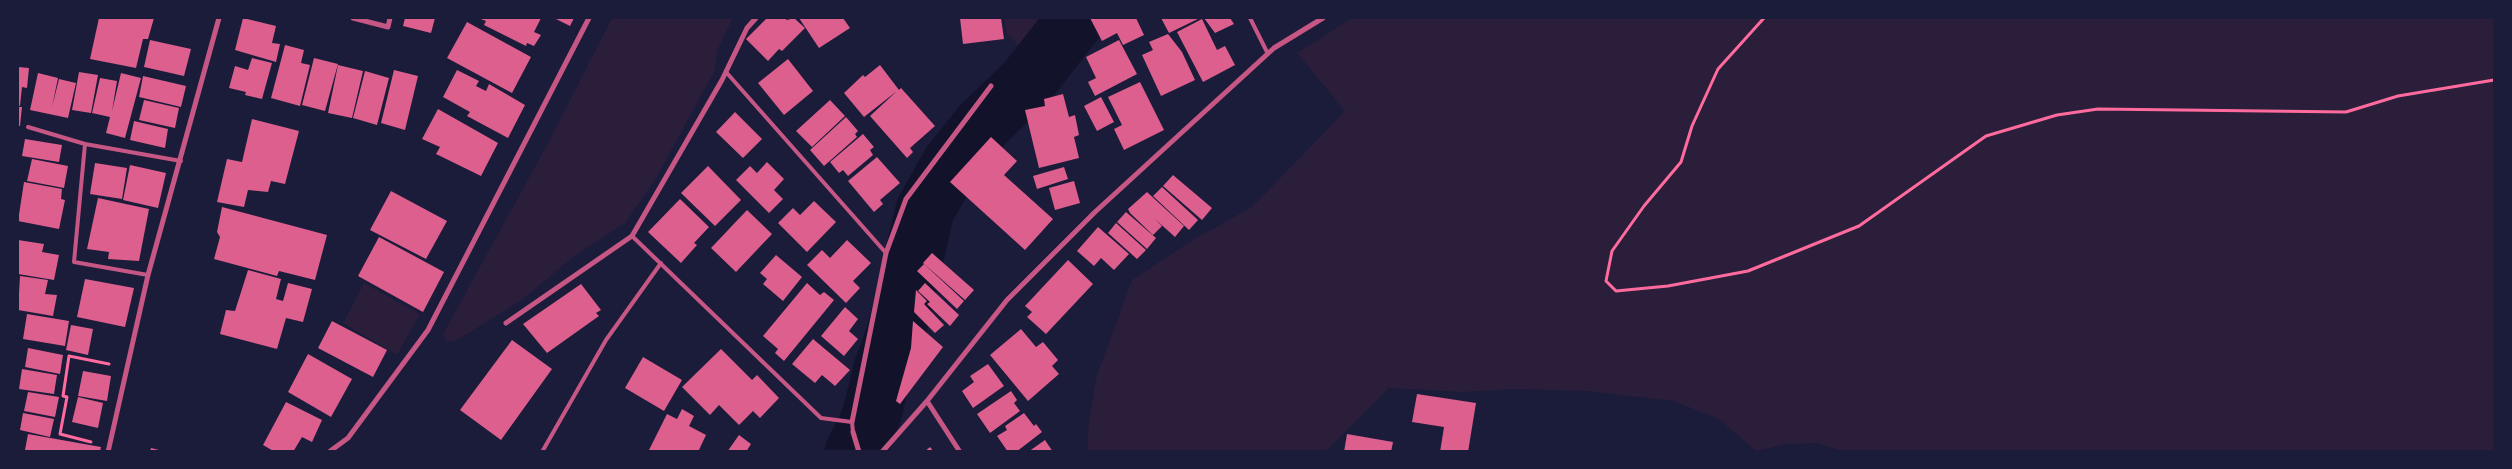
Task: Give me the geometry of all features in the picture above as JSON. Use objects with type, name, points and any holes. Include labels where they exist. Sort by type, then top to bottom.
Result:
[{"type":"street","points":[[108,449],[148,276],[219,18]]},
{"type":"street","points":[[353,18],[388,26],[390,18]]},
{"type":"street","points":[[329,452],[348,438],[428,330],[590,18]]},
{"type":"street","points":[[506,324],[632,236],[726,72],[746,28],[756,18]]},
{"type":"street","points":[[882,452],[927,401],[1007,300],[1095,212],[1268,54],[1323,18]]},
{"type":"street","points":[[852,422],[886,253],[906,200],[990,86]]},
{"type":"street","points":[[927,401],[960,452]]},
{"type":"street","points":[[853,432],[859,452]]},
{"type":"lane","points":[[1250,18],[1268,54]]},
{"type":"lane","points":[[726,72],[886,253]]},
{"type":"lane","points":[[28,127],[85,144],[181,161]]},
{"type":"lane","points":[[85,144],[74,262],[148,276]]},
{"type":"lane","points":[[632,236],[821,418],[852,422],[853,432]]},
{"type":"lane","points":[[542,452],[606,340],[661,263]]},
{"type":"path","points":[[1764,18],[1718,68],[1692,126],[1681,162],[1644,206],[1612,251],[1606,281],[1616,291],[1668,286],[1748,270],[1785,256],[1859,226],[1986,136],[2057,114],[2098,109],[2346,112],[2398,96],[2494,80]]},
{"type":"path","points":[[108,449],[60,434],[67,397],[62,396],[69,356],[127,368]]},
{"type":"shaded area","points":[[612,18],[733,18],[717,51],[715,70],[655,180],[625,223],[573,257],[523,299],[454,342],[446,340],[443,334],[547,145]]},
{"type":"shaded area","points":[[1004,18],[1069,18],[1043,45],[1024,49],[1007,35]]},
{"type":"shaded area","points":[[1352,18],[2494,18],[2494,451],[1845,452],[1816,443],[1787,444],[1756,451],[1719,419],[1673,401],[1587,391],[1514,389],[1462,392],[1389,388],[1326,451],[1087,452],[1089,420],[1097,375],[1132,280],[1193,240],[1252,207],[1345,111],[1297,53]]},
{"type":"shaded area","points":[[364,283],[420,314],[397,355],[343,323]]},
{"type":"building","points":[[99,18],[154,18],[148,39],[143,39],[136,68],[90,59]]},
{"type":"building","points":[[243,18],[276,26],[272,43],[280,44],[276,62],[235,50]]},
{"type":"building","points":[[405,18],[435,18],[431,33],[403,26]]},
{"type":"building","points":[[478,18],[541,18],[534,32],[541,35],[534,46],[527,43],[526,46],[484,25],[486,21]]},
{"type":"building","points":[[554,18],[574,18],[570,26]]},
{"type":"building","points":[[767,18],[784,18],[787,20],[794,18],[805,28],[782,51],[779,49],[768,61],[746,39]]},
{"type":"building","points":[[799,18],[843,18],[850,28],[819,48]]},
{"type":"building","points":[[960,18],[1001,18],[1004,39],[963,44]]},
{"type":"building","points":[[1090,18],[1136,18],[1144,35],[1123,45],[1117,33],[1102,41]]},
{"type":"building","points":[[1161,18],[1200,18],[1169,33]]},
{"type":"building","points":[[1204,18],[1230,18],[1234,24],[1215,33]]},
{"type":"building","points":[[1202,19],[1217,50],[1225,46],[1235,65],[1203,82],[1177,32]]},
{"type":"building","points":[[467,22],[531,57],[512,93],[447,58]]},
{"type":"building","points":[[1168,34],[1182,52],[1195,80],[1161,96],[1142,55],[1153,50],[1149,42]]},
{"type":"building","points":[[150,40],[191,49],[184,76],[144,67]]},
{"type":"building","points":[[1119,40],[1137,74],[1095,96],[1088,82],[1096,78],[1086,57]]},
{"type":"building","points":[[285,45],[304,50],[301,63],[310,65],[300,106],[271,98]]},
{"type":"building","points":[[252,58],[272,63],[262,99],[245,95],[246,92],[229,88],[235,66],[248,70]]},
{"type":"building","points":[[314,58],[338,64],[325,111],[302,105]]},
{"type":"building","points":[[788,59],[813,91],[784,115],[758,83]]},
{"type":"building","points":[[338,65],[363,71],[352,118],[328,113]]},
{"type":"building","points":[[880,65],[899,90],[901,88],[935,126],[910,148],[913,152],[907,158],[870,116],[897,91],[864,117],[844,93],[863,75],[865,77]]},
{"type":"building","points":[[18,67],[29,68],[27,88],[22,87],[20,106],[18,105]]},
{"type":"building","points":[[394,70],[418,76],[405,130],[381,123]]},
{"type":"building","points":[[457,70],[479,81],[476,86],[486,91],[489,84],[525,105],[508,138],[467,116],[470,112],[443,97]]},
{"type":"building","points":[[365,71],[389,78],[377,125],[353,118]]},
{"type":"building","points":[[79,72],[98,75],[91,113],[72,110]]},
{"type":"building","points":[[38,73],[58,78],[52,107],[59,79],[76,83],[68,118],[30,110]]},
{"type":"building","points":[[121,73],[141,78],[125,138],[106,133],[110,117],[92,113],[100,78],[117,81],[112,111]]},
{"type":"building","points":[[143,76],[186,86],[181,107],[139,97]]},
{"type":"building","points":[[1140,82],[1164,130],[1124,150],[1114,129],[1122,125],[1108,97]]},
{"type":"building","points":[[1063,94],[1069,117],[1075,115],[1079,135],[1074,137],[1079,158],[1039,168],[1025,110],[1045,106],[1044,99]]},
{"type":"building","points":[[1101,97],[1114,122],[1097,131],[1084,106]]},
{"type":"building","points":[[144,100],[179,108],[175,128],[139,120]]},
{"type":"building","points":[[830,100],[845,116],[812,147],[796,131]]},
{"type":"building","points":[[18,107],[22,107],[20,126],[18,126]]},
{"type":"building","points":[[438,109],[498,143],[481,176],[436,154],[440,147],[422,139]]},
{"type":"building","points":[[735,112],[762,139],[743,158],[716,132]]},
{"type":"building","points":[[846,117],[858,131],[855,134],[857,137],[824,166],[810,150]]},
{"type":"building","points":[[252,119],[299,131],[285,184],[271,181],[268,192],[248,190],[244,207],[217,202],[227,159],[242,162]]},
{"type":"building","points":[[134,121],[168,129],[165,148],[130,140]]},
{"type":"building","points":[[863,134],[874,147],[870,150],[873,155],[848,176],[843,170],[839,173],[830,162]]},
{"type":"building","points":[[991,137],[1017,161],[1004,175],[1053,219],[1025,250],[950,182]]},
{"type":"building","points":[[25,139],[62,145],[59,162],[22,156]]},
{"type":"building","points":[[877,157],[900,183],[880,200],[883,204],[874,212],[848,181]]},
{"type":"building","points":[[32,159],[68,166],[64,188],[27,181]]},
{"type":"building","points":[[767,162],[784,179],[774,190],[783,199],[769,213],[736,180],[750,166],[757,173]]},
{"type":"building","points":[[95,163],[127,168],[122,199],[90,194]]},
{"type":"building","points":[[130,165],[166,173],[158,208],[123,200]]},
{"type":"building","points":[[708,166],[741,200],[715,226],[681,193]]},
{"type":"building","points":[[1064,167],[1068,179],[1037,189],[1033,176]]},
{"type":"building","points":[[1173,175],[1212,208],[1202,220],[1163,186]]},
{"type":"building","points":[[1074,181],[1080,203],[1055,210],[1049,188]]},
{"type":"building","points":[[24,182],[62,189],[61,199],[65,200],[59,229],[18,221]]},
{"type":"building","points":[[1162,187],[1198,220],[1189,230],[1153,196]]},
{"type":"building","points":[[391,191],[447,221],[426,259],[370,230]]},
{"type":"building","points":[[1147,192],[1184,226],[1175,237],[1155,219],[1162,226],[1153,235],[1130,213],[1128,209]]},
{"type":"building","points":[[98,198],[149,209],[139,261],[108,259],[109,252],[87,249]]},
{"type":"building","points":[[680,199],[709,227],[694,243],[697,245],[681,263],[648,232]]},
{"type":"building","points":[[814,201],[836,222],[807,252],[778,223],[793,208],[800,215]]},
{"type":"building","points":[[222,207],[327,235],[315,280],[279,271],[277,276],[214,259],[220,237],[217,232]]},
{"type":"building","points":[[747,210],[772,234],[736,272],[711,248]]},
{"type":"building","points":[[1126,212],[1156,238],[1147,249],[1117,222]]},
{"type":"building","points":[[1116,223],[1146,250],[1137,259],[1108,233]]},
{"type":"building","points":[[1098,227],[1129,254],[1114,270],[1101,258],[1094,266],[1077,251]]},
{"type":"building","points":[[379,237],[444,272],[423,312],[358,276]]},
{"type":"building","points":[[18,240],[44,244],[42,252],[59,255],[54,280],[18,274]]},
{"type":"building","points":[[847,240],[871,263],[853,281],[860,288],[846,303],[807,265],[822,250],[830,258]]},
{"type":"building","points":[[932,253],[974,290],[965,300],[923,263]]},
{"type":"building","points":[[776,255],[802,277],[783,301],[763,284],[767,279],[760,273]]},
{"type":"building","points":[[1068,260],[1093,284],[1046,334],[1027,317],[1032,312],[1025,306]]},
{"type":"building","points":[[924,264],[964,301],[957,309],[917,271]]},
{"type":"building","points":[[248,270],[281,279],[276,299],[283,301],[288,283],[312,289],[303,322],[286,318],[277,349],[220,334],[226,310],[235,311]]},
{"type":"building","points":[[20,276],[48,280],[45,294],[57,295],[53,316],[18,310]]},
{"type":"building","points":[[85,279],[134,288],[125,327],[77,317]]},
{"type":"building","points":[[807,283],[820,295],[824,292],[834,300],[784,361],[775,353],[778,349],[763,336]]},
{"type":"building","points":[[925,283],[959,315],[950,326],[927,304],[930,302],[918,291]]},
{"type":"building","points":[[581,284],[601,310],[596,313],[599,316],[547,353],[523,324]]},
{"type":"building","points":[[916,290],[927,301],[924,304],[944,325],[935,333],[914,312]]},
{"type":"building","points":[[845,307],[858,319],[849,331],[858,339],[844,356],[821,336]]},
{"type":"building","points":[[27,314],[69,321],[65,346],[23,339]]},
{"type":"building","points":[[332,321],[387,350],[373,377],[318,348]]},
{"type":"building","points":[[913,321],[943,347],[900,404],[896,401],[911,348]]},
{"type":"building","points":[[71,325],[93,329],[88,355],[66,350]]},
{"type":"building","points":[[1021,329],[1036,347],[1043,342],[1058,360],[1052,366],[1059,374],[1028,401],[990,355]]},
{"type":"building","points":[[813,339],[850,370],[835,386],[822,375],[815,383],[792,364]]},
{"type":"building","points":[[512,340],[552,369],[501,440],[460,410]]},
{"type":"building","points":[[28,348],[63,355],[60,374],[25,367]]},
{"type":"building","points":[[721,349],[752,380],[757,375],[779,398],[760,418],[753,411],[739,425],[719,405],[710,415],[682,387]]},
{"type":"building","points":[[308,354],[352,379],[331,417],[288,392]]},
{"type":"building","points":[[643,357],[682,380],[664,411],[625,388]]},
{"type":"building","points":[[988,364],[1004,386],[973,408],[962,391],[974,382],[970,376]]},
{"type":"building","points":[[22,369],[57,375],[54,394],[19,389]]},
{"type":"building","points":[[83,371],[111,376],[107,401],[78,396]]},
{"type":"building","points":[[1011,391],[1017,400],[1014,403],[1020,411],[990,433],[977,414]]},
{"type":"building","points":[[28,392],[59,397],[55,417],[24,411]]},
{"type":"building","points":[[1417,394],[1476,403],[1468,452],[1440,452],[1444,427],[1412,422]]},
{"type":"building","points":[[78,397],[103,403],[98,428],[72,422]]},
{"type":"building","points":[[286,402],[322,420],[312,442],[302,437],[293,452],[275,452],[263,445]]},
{"type":"building","points":[[682,409],[694,416],[689,426],[706,435],[698,452],[648,452],[667,414],[677,419]]},
{"type":"building","points":[[23,413],[54,419],[50,437],[20,430]]},
{"type":"building","points":[[1024,413],[1034,426],[1036,424],[1042,432],[1016,452],[1008,452],[997,436],[1007,430],[1005,426]]},
{"type":"building","points":[[28,434],[101,447],[100,452],[25,450]]},
{"type":"building","points":[[1347,434],[1393,442],[1391,452],[1344,452]]},
{"type":"building","points":[[739,435],[751,444],[746,452],[727,452]]},
{"type":"building","points":[[1045,440],[1053,452],[1028,452]]},
{"type":"building","points":[[930,447],[934,452],[924,452]]},
{"type":"building","points":[[151,448],[163,451],[163,452],[150,452]]},
{"type":"waterway","points":[[854,452],[867,428],[883,369],[896,334],[925,210],[951,164],[983,124],[1026,83],[1077,18]]}]
